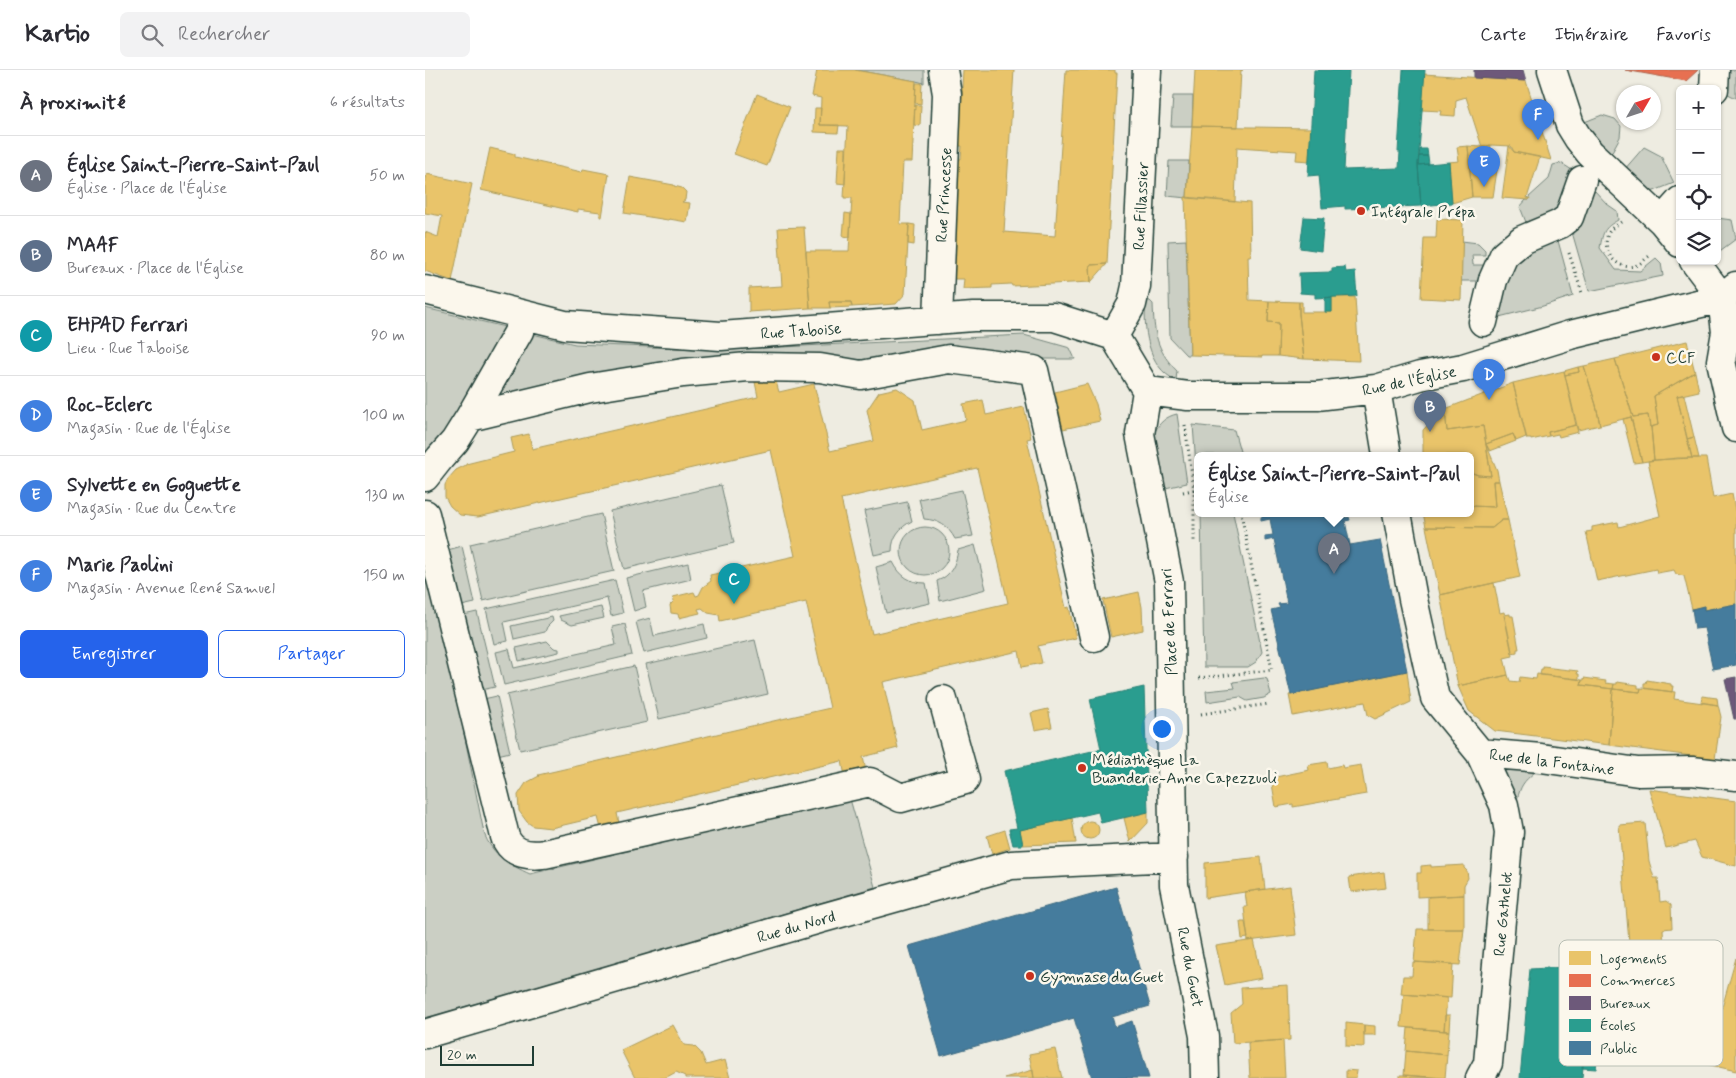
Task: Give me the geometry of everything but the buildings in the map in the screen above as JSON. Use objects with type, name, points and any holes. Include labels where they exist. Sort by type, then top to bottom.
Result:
[{"type":"street","name":"Rue Princesse","points":[[938,320],[947,94],[943,70]]},
{"type":"street","name":"Rue Fillassier","points":[[1114,336],[1131,304],[1136,286],[1147,70]]},
{"type":"street","points":[[1552,70],[1570,125],[1589,153],[1671,211],[1676,229]]},
{"type":"street","points":[[1714,85],[1715,70]]},
{"type":"street","points":[[1483,322],[1493,280],[1504,255],[1522,240],[1560,224],[1569,218],[1582,180]]},
{"type":"street","points":[[1699,265],[1729,292],[1731,338],[1721,362],[1736,428]]},
{"type":"street","name":"Rue Taboise","points":[[425,290],[565,325],[721,336],[973,317],[1054,317],[1114,336]]},
{"type":"street","name":"Rue de l'Église","points":[[1147,391],[1188,396],[1317,396],[1376,389],[1420,376],[1463,368],[1570,335],[1729,292]]},
{"type":"street","points":[[425,477],[455,441],[470,417],[519,331],[525,315]]},
{"type":"street","points":[[1114,336],[1147,391]]},
{"type":"street","points":[[470,417],[590,388],[683,373],[748,367],[820,368],[861,376],[949,359],[1034,370],[1094,637]]},
{"type":"street","points":[[1376,389],[1386,452]]},
{"type":"street","name":"Place de Ferrari","points":[[1147,391],[1140,434],[1169,582],[1174,857]]},
{"type":"street","points":[[425,514],[502,825],[507,842],[517,851],[531,856],[543,854],[870,782],[901,798],[965,780],[943,700]]},
{"type":"street","name":"Rue de la Fontaine","points":[[1398,517],[1413,599],[1435,698],[1480,753],[1541,758],[1638,772],[1692,771],[1736,776]]},
{"type":"street","name":"Rue Gathelot","points":[[1480,753],[1504,805],[1509,832],[1488,1063],[1480,1078]]},
{"type":"street","name":"Rue du Nord","points":[[425,1034],[1011,865],[1174,857]]},
{"type":"street","name":"Rue du Guet","points":[[1174,857],[1174,885],[1204,1036],[1205,1078]]},
{"type":"path","points":[[1626,219],[1609,231],[1606,243],[1607,251],[1615,262],[1627,267],[1637,265],[1653,253]]},
{"type":"path","points":[[1560,224],[1582,293]]},
{"type":"path","points":[[1185,425],[1194,490]]},
{"type":"path","points":[[1198,678],[1273,670],[1242,517]]},
{"type":"path","points":[[1198,715],[1269,704]]},
{"type":"shaded area","points":[[855,70],[924,70],[924,83],[916,81]]},
{"type":"shaded area","points":[[1725,70],[1736,70],[1736,98],[1728,94]]},
{"type":"shaded area","points":[[1173,96],[1193,96],[1192,126],[1171,126]]},
{"type":"shaded area","points":[[1602,115],[1616,120],[1616,130],[1621,130],[1620,137],[1609,157],[1582,123]]},
{"type":"shaded area","points":[[1644,147],[1661,156],[1674,183],[1649,193],[1624,170]]},
{"type":"shaded area","points":[[1169,161],[1189,161],[1187,198],[1167,196]]},
{"type":"shaded area","points":[[1561,163],[1572,170],[1567,203],[1529,230],[1520,207],[1549,179],[1553,165]]},
{"type":"shaded area","points":[[1594,190],[1607,204],[1617,211],[1618,220],[1605,231],[1600,248],[1616,270],[1640,271],[1656,258],[1661,263],[1663,276],[1589,291],[1572,232],[1582,201]]},
{"type":"shaded area","points":[[1721,219],[1732,220],[1736,239],[1721,250]]},
{"type":"shaded area","points":[[1557,237],[1573,296],[1543,306],[1491,319],[1511,260]]},
{"type":"shaded area","points":[[1186,240],[1190,355],[1186,355],[1170,338],[1168,241]]},
{"type":"shaded area","points":[[1462,241],[1478,243],[1485,250],[1485,255],[1472,255],[1473,265],[1485,265],[1484,275],[1478,281],[1461,281]]},
{"type":"shaded area","points":[[1146,300],[1153,304],[1157,340],[1165,356],[1177,371],[1176,380],[1166,374],[1153,356],[1145,322]]},
{"type":"shaded area","points":[[425,308],[509,328],[505,343],[425,461]]},
{"type":"shaded area","points":[[528,333],[575,344],[723,350],[1024,335],[1070,348],[1075,359],[1027,359],[869,367],[820,354],[706,358],[491,399]]},
{"type":"shaded area","points":[[1177,414],[1187,483],[1161,489],[1154,434],[1163,421]]},
{"type":"shaded area","points":[[1193,425],[1234,430],[1240,452],[1195,452]]},
{"type":"shaded area","points":[[721,485],[734,543],[624,569],[610,511]]},
{"type":"shaded area","points":[[962,490],[973,536],[955,539],[942,524],[924,519],[919,499]]},
{"type":"shaded area","points":[[907,502],[912,521],[897,533],[893,541],[892,551],[874,555],[864,511]]},
{"type":"shaded area","points":[[601,514],[614,571],[483,601],[470,544]]},
{"type":"shaded area","points":[[1201,517],[1234,517],[1262,652],[1256,662],[1248,667],[1204,667]]},
{"type":"shaded area","points":[[925,527],[934,529],[942,534],[947,542],[949,551],[947,560],[942,568],[934,573],[925,575],[916,573],[908,568],[903,560],[901,551],[903,542],[908,534],[916,529]]},
{"type":"shaded area","points":[[425,539],[484,833],[487,841],[503,858],[515,867],[530,874],[850,799],[875,887],[425,1018]]},
{"type":"shaded area","points":[[975,545],[986,589],[940,601],[937,581],[946,576],[952,569],[958,550]]},
{"type":"shaded area","points":[[462,546],[475,603],[457,607],[444,551]]},
{"type":"shaded area","points":[[893,562],[906,578],[915,582],[926,583],[930,603],[886,613],[876,567]]},
{"type":"shaded area","points":[[688,563],[691,579],[643,591],[646,607],[634,611],[626,578]]},
{"type":"shaded area","points":[[615,580],[623,613],[611,616],[607,598],[504,622],[508,641],[494,644],[486,609]]},
{"type":"shaded area","points":[[601,607],[604,618],[572,625],[561,620],[559,616]]},
{"type":"shaded area","points":[[477,612],[495,687],[477,691],[459,616]]},
{"type":"shaded area","points":[[552,617],[553,621],[545,632],[514,639],[511,626]]},
{"type":"shaded area","points":[[650,618],[654,636],[704,624],[707,638],[644,653],[636,622]]},
{"type":"shaded area","points":[[625,624],[632,655],[504,685],[496,652],[509,649],[514,668],[616,645],[612,627]]},
{"type":"shaded area","points":[[755,640],[768,694],[659,719],[646,664]]},
{"type":"shaded area","points":[[547,641],[554,648],[559,649],[559,652],[519,661],[516,648]]},
{"type":"shaded area","points":[[634,666],[647,722],[520,750],[507,695]]},
{"type":"shaded area","points":[[1267,679],[1271,694],[1264,698],[1247,701],[1240,697],[1207,702],[1206,691],[1235,688],[1233,682]]},
{"type":"shaded area","points":[[497,696],[510,752],[493,756],[479,700]]},
{"type":"shaded area","points":[[1497,763],[1535,767],[1535,772],[1525,781],[1517,800],[1512,803]]},
{"type":"place","name":"Marie Paolini","points":[[1538,140]]},
{"type":"place","name":"Sylvette en Goguette","points":[[1484,187]]},
{"type":"place","name":"Intégrale Prépa","points":[[1361,211]]},
{"type":"place","name":"CCF","points":[[1656,357]]},
{"type":"place","name":"Roc-Eclerc","points":[[1489,400]]},
{"type":"place","name":"MAAF","points":[[1430,432]]},
{"type":"place","name":"Église Saint-Pierre-Saint-Paul","points":[[1334,574]]},
{"type":"place","name":"EHPAD Ferrari","points":[[734,604]]},
{"type":"place","name":"Médiathèque La Buanderie-Anne Capezzuoli","points":[[1082,768]]},
{"type":"place","name":"Gymnase du Guet","points":[[1030,976]]}]
